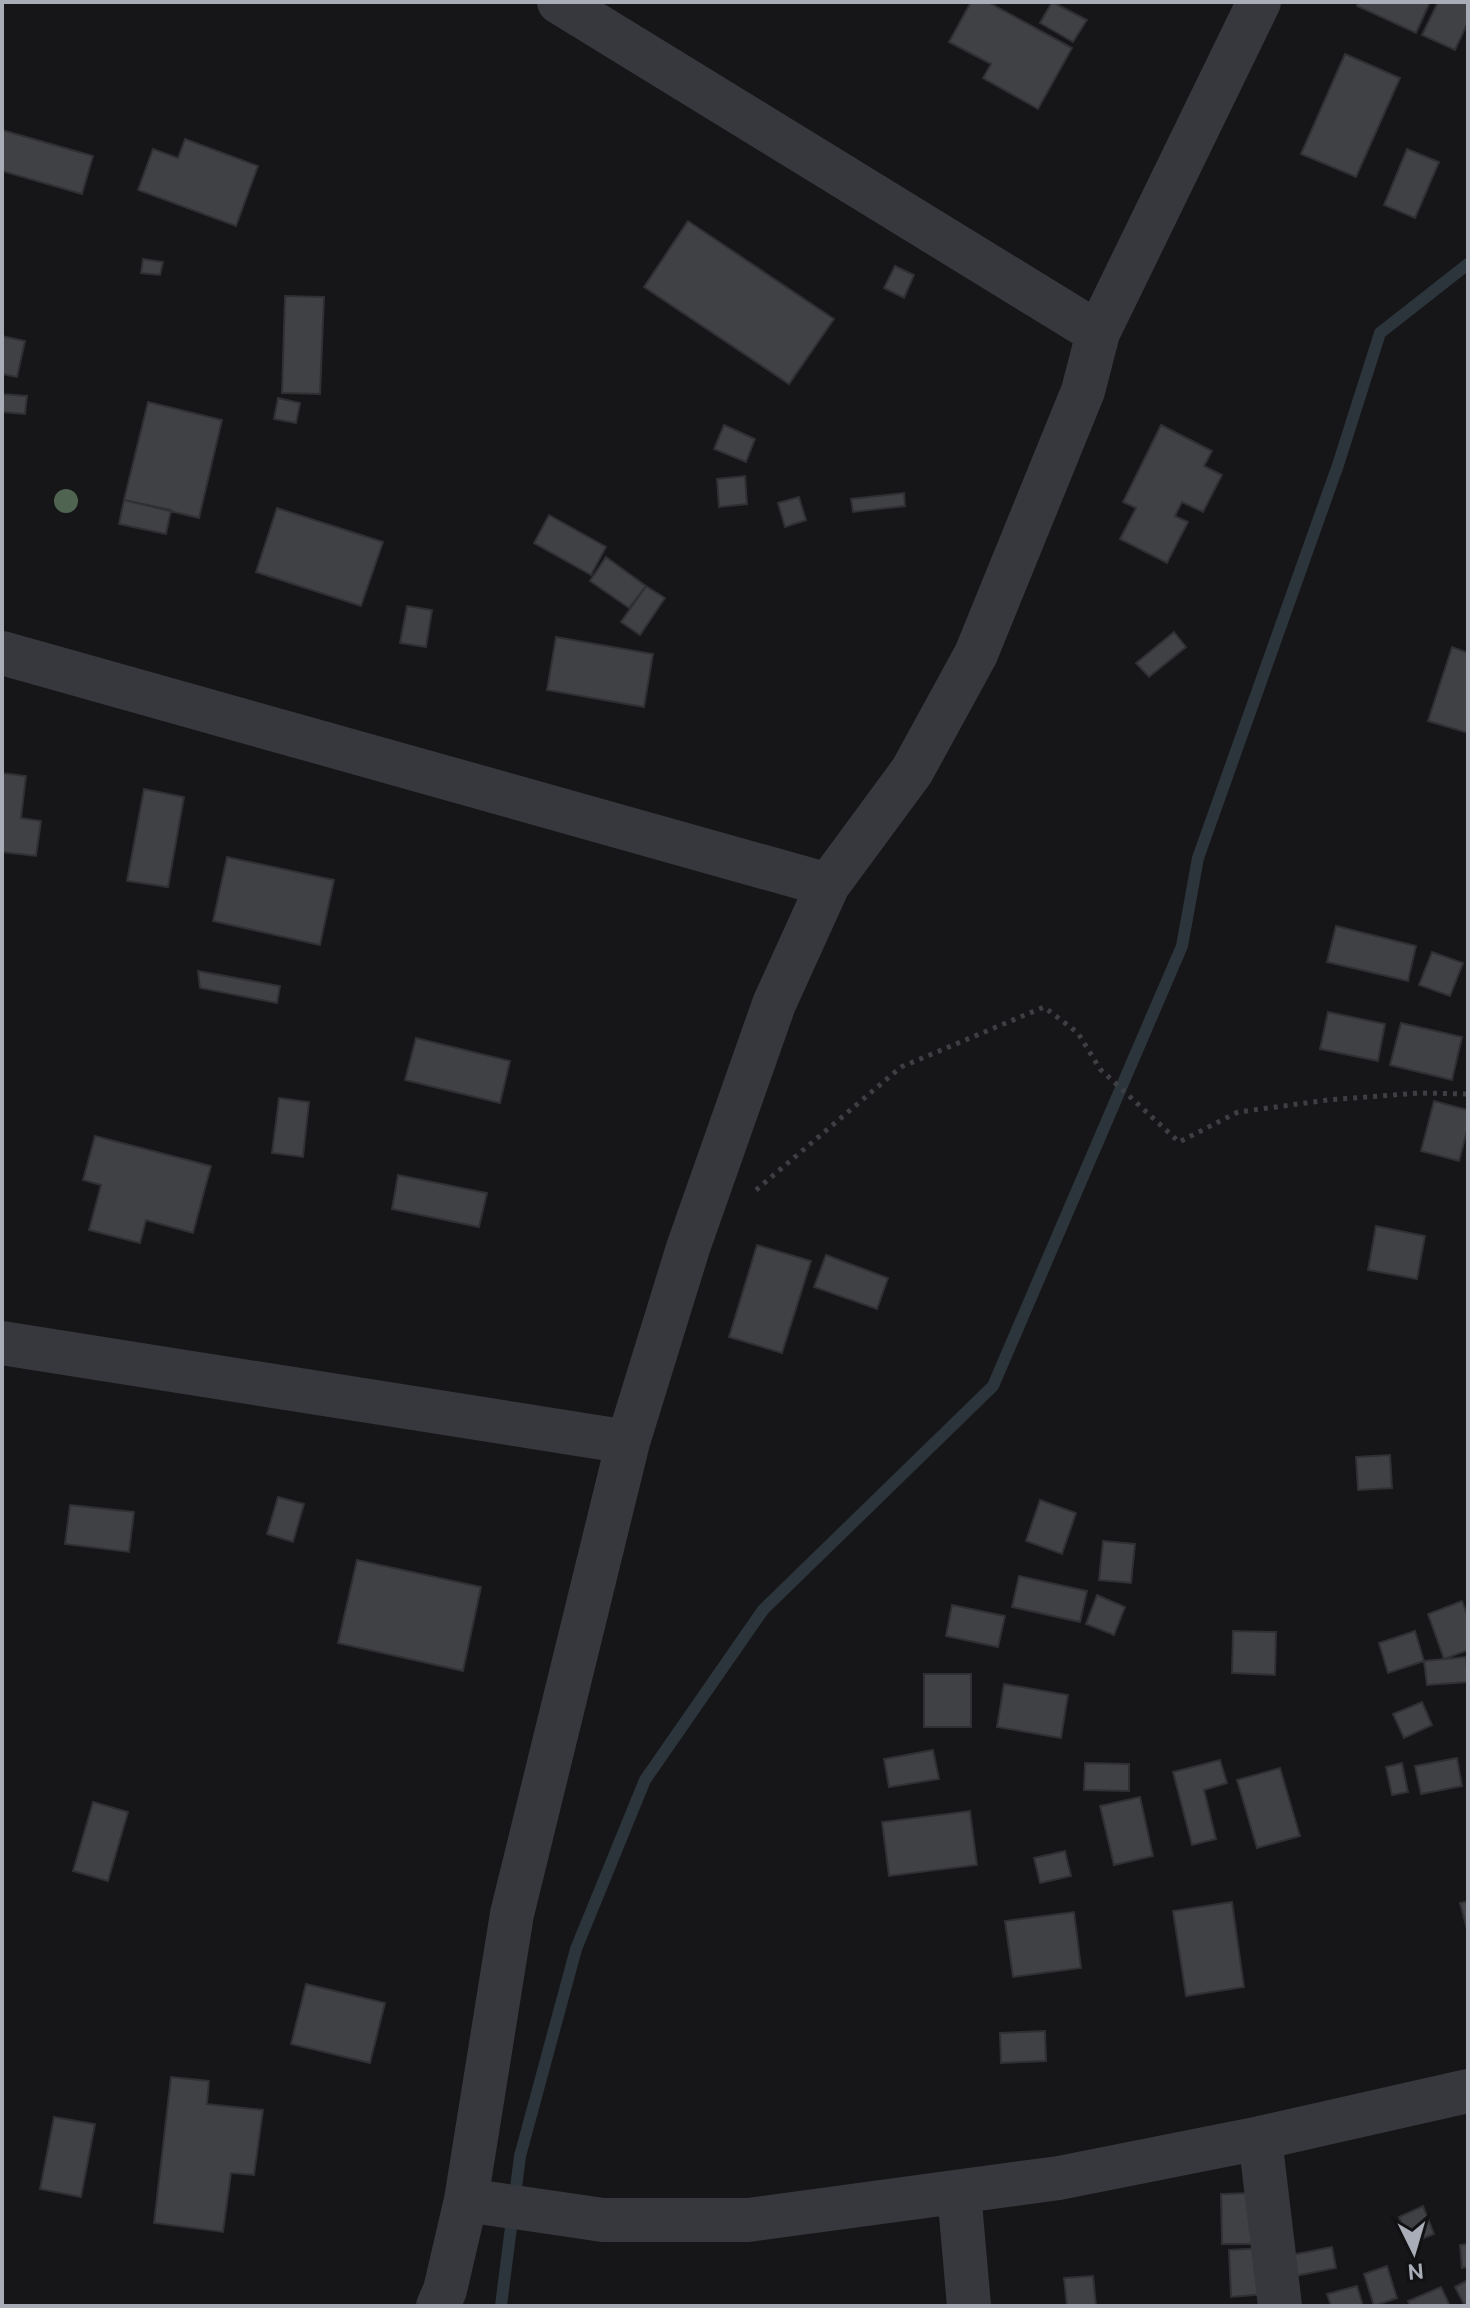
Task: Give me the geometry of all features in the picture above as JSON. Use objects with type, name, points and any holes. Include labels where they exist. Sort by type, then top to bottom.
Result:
[{"type":"street","points":[[559,2],[1098,333]]},
{"type":"street","points":[[438,2306],[445,2290],[466,2200],[512,1914],[628,1442],[688,1248],[769,1018],[828,885],[912,771],[976,654],[1083,391],[1098,333],[1259,2]]},
{"type":"street","points":[[2,653],[828,885]]},
{"type":"street","points":[[2,1343],[628,1442]]},
{"type":"street","points":[[466,2200],[603,2220],[748,2220],[1059,2178],[1260,2138],[1468,2091]]},
{"type":"street","points":[[1260,2138],[1280,2306]]},
{"type":"street","points":[[959,2192],[969,2306]]},
{"type":"path","points":[[747,1198],[901,1067],[1044,1007],[1078,1033],[1100,1069],[1179,1142],[1238,1112],[1359,1097],[1468,1094]]},
{"type":"building","points":[[971,2],[988,2],[1072,48],[1038,109],[983,78],[991,64],[949,42]]},
{"type":"building","points":[[1052,2],[1087,20],[1073,42],[1040,23]]},
{"type":"building","points":[[1358,2],[1430,2],[1416,33],[1357,6]]},
{"type":"building","points":[[1438,2],[1468,2],[1468,22],[1455,50],[1422,35]]},
{"type":"building","points":[[1345,54],[1400,78],[1356,177],[1301,154]]},
{"type":"building","points":[[2,130],[93,156],[82,194],[2,171]]},
{"type":"building","points":[[185,139],[258,166],[236,226],[138,190],[153,149],[178,158]]},
{"type":"building","points":[[1407,149],[1439,162],[1415,218],[1384,205]]},
{"type":"building","points":[[688,221],[834,319],[789,384],[644,287]]},
{"type":"building","points":[[143,259],[163,262],[160,275],[141,273]]},
{"type":"building","points":[[895,266],[914,275],[904,298],[884,288]]},
{"type":"building","points":[[285,296],[324,297],[320,394],[282,393]]},
{"type":"building","points":[[2,336],[25,341],[17,377],[2,374]]},
{"type":"building","points":[[2,394],[27,396],[25,414],[2,412]]},
{"type":"building","points":[[278,398],[300,403],[296,423],[274,419]]},
{"type":"building","points":[[148,402],[222,420],[199,518],[124,500]]},
{"type":"building","points":[[724,425],[755,439],[746,462],[714,449]]},
{"type":"building","points":[[1161,425],[1212,451],[1204,466],[1222,475],[1203,512],[1182,502],[1175,516],[1188,522],[1167,563],[1120,539],[1136,508],[1123,502]]},
{"type":"building","points":[[745,476],[747,504],[719,507],[717,479]]},
{"type":"building","points":[[904,493],[905,506],[853,512],[851,499]]},
{"type":"building","points":[[799,497],[806,520],[785,527],[778,503]]},
{"type":"building","points":[[124,500],[171,510],[166,534],[119,524]]},
{"type":"building","points":[[277,508],[383,542],[361,606],[256,572]]},
{"type":"building","points":[[549,515],[606,547],[591,575],[534,543]]},
{"type":"building","points":[[606,557],[646,586],[629,608],[590,581]]},
{"type":"building","points":[[646,586],[665,598],[640,635],[621,622]]},
{"type":"building","points":[[407,606],[432,610],[426,647],[400,643]]},
{"type":"building","points":[[1174,632],[1186,647],[1149,677],[1136,663]]},
{"type":"building","points":[[556,637],[653,654],[644,707],[547,690]]},
{"type":"building","points":[[1452,647],[1468,653],[1468,733],[1428,721]]},
{"type":"building","points":[[2,773],[26,776],[21,818],[41,821],[36,856],[2,852]]},
{"type":"building","points":[[144,789],[184,797],[168,887],[127,881]]},
{"type":"building","points":[[227,857],[334,880],[320,945],[213,921]]},
{"type":"building","points":[[1336,926],[1416,946],[1408,981],[1327,962]]},
{"type":"building","points":[[1432,952],[1463,963],[1450,996],[1419,985]]},
{"type":"building","points":[[198,971],[280,986],[277,1003],[200,988]]},
{"type":"building","points":[[1328,1012],[1385,1024],[1378,1061],[1320,1049]]},
{"type":"building","points":[[1401,1023],[1462,1037],[1452,1080],[1390,1065]]},
{"type":"building","points":[[416,1038],[510,1061],[500,1103],[405,1080]]},
{"type":"building","points":[[279,1098],[309,1102],[303,1157],[272,1153]]},
{"type":"building","points":[[1434,1101],[1468,1110],[1468,1127],[1459,1161],[1421,1151]]},
{"type":"building","points":[[95,1136],[211,1166],[193,1233],[146,1220],[140,1243],[89,1230],[101,1185],[83,1180]]},
{"type":"building","points":[[398,1175],[487,1193],[479,1227],[392,1209]]},
{"type":"building","points":[[1376,1226],[1425,1236],[1417,1279],[1368,1270]]},
{"type":"building","points":[[757,1245],[811,1261],[782,1353],[729,1337]]},
{"type":"building","points":[[826,1255],[888,1278],[877,1309],[814,1287]]},
{"type":"building","points":[[1390,1455],[1392,1488],[1358,1490],[1356,1457]]},
{"type":"building","points":[[278,1497],[304,1504],[293,1542],[267,1534]]},
{"type":"building","points":[[1040,1500],[1076,1513],[1062,1554],[1026,1541]]},
{"type":"building","points":[[70,1505],[134,1512],[129,1552],[65,1544]]},
{"type":"building","points":[[1103,1541],[1135,1544],[1131,1583],[1099,1580]]},
{"type":"building","points":[[357,1560],[481,1587],[463,1671],[338,1643]]},
{"type":"building","points":[[1019,1576],[1087,1591],[1080,1622],[1012,1607]]},
{"type":"building","points":[[1097,1595],[1125,1607],[1114,1635],[1086,1624]]},
{"type":"building","points":[[1462,1601],[1468,1617],[1468,1650],[1444,1659],[1428,1614]]},
{"type":"building","points":[[952,1605],[1005,1616],[998,1647],[946,1636]]},
{"type":"building","points":[[1233,1631],[1276,1632],[1275,1675],[1232,1673]]},
{"type":"building","points":[[1415,1631],[1424,1661],[1388,1673],[1379,1643]]},
{"type":"building","points":[[1466,1657],[1468,1682],[1427,1685],[1424,1661]]},
{"type":"building","points":[[924,1674],[971,1674],[971,1727],[924,1727]]},
{"type":"building","points":[[1004,1684],[1068,1695],[1061,1738],[997,1727]]},
{"type":"building","points":[[1422,1702],[1432,1725],[1404,1738],[1393,1714]]},
{"type":"building","points":[[933,1750],[939,1779],[889,1787],[884,1759]]},
{"type":"building","points":[[1457,1758],[1462,1786],[1421,1794],[1415,1766]]},
{"type":"building","points":[[1220,1760],[1227,1783],[1204,1790],[1216,1839],[1192,1845],[1173,1772]]},
{"type":"building","points":[[1085,1763],[1129,1764],[1129,1791],[1084,1790]]},
{"type":"building","points":[[1402,1763],[1408,1792],[1392,1795],[1386,1767]]},
{"type":"building","points":[[1280,1768],[1300,1836],[1257,1848],[1237,1780]]},
{"type":"building","points":[[1140,1797],[1153,1856],[1114,1865],[1100,1806]]},
{"type":"building","points":[[93,1802],[128,1812],[108,1881],[73,1871]]},
{"type":"building","points":[[970,1811],[977,1865],[889,1876],[882,1822]]},
{"type":"building","points":[[1065,1851],[1071,1876],[1040,1883],[1034,1858]]},
{"type":"building","points":[[1468,1901],[1468,1933],[1460,1903]]},
{"type":"building","points":[[1232,1902],[1244,1987],[1186,1996],[1173,1911]]},
{"type":"building","points":[[1074,1912],[1081,1968],[1013,1977],[1005,1921]]},
{"type":"building","points":[[306,1984],[385,2003],[370,2063],[291,2044]]},
{"type":"building","points":[[1045,2031],[1046,2061],[1001,2063],[1000,2033]]},
{"type":"building","points":[[171,2077],[209,2081],[207,2104],[263,2110],[254,2175],[231,2173],[223,2232],[154,2223]]},
{"type":"building","points":[[54,2117],[95,2124],[81,2197],[40,2189]]},
{"type":"building","points":[[1254,2193],[1255,2244],[1222,2244],[1221,2194]]},
{"type":"building","points":[[1423,2206],[1434,2234],[1410,2244],[1399,2217]]},
{"type":"building","points":[[1468,2244],[1468,2267],[1462,2268],[1460,2245]]},
{"type":"building","points":[[1332,2247],[1336,2268],[1295,2276],[1291,2255]]},
{"type":"building","points":[[1263,2248],[1266,2294],[1231,2297],[1229,2250]]},
{"type":"building","points":[[1387,2266],[1397,2298],[1374,2306],[1364,2274]]},
{"type":"building","points":[[1093,2276],[1096,2306],[1067,2306],[1064,2278]]},
{"type":"building","points":[[1468,2280],[1468,2306],[1465,2306],[1455,2287]]},
{"type":"building","points":[[1357,2286],[1363,2306],[1331,2306],[1327,2294]]},
{"type":"building","points":[[1441,2287],[1450,2306],[1410,2306],[1408,2301]]},
{"type":"waterway","points":[[501,2306],[520,2156],[576,1949],[645,1780],[763,1610],[993,1386],[1182,946],[1198,858],[1338,465],[1380,333],[1468,264]]}]
